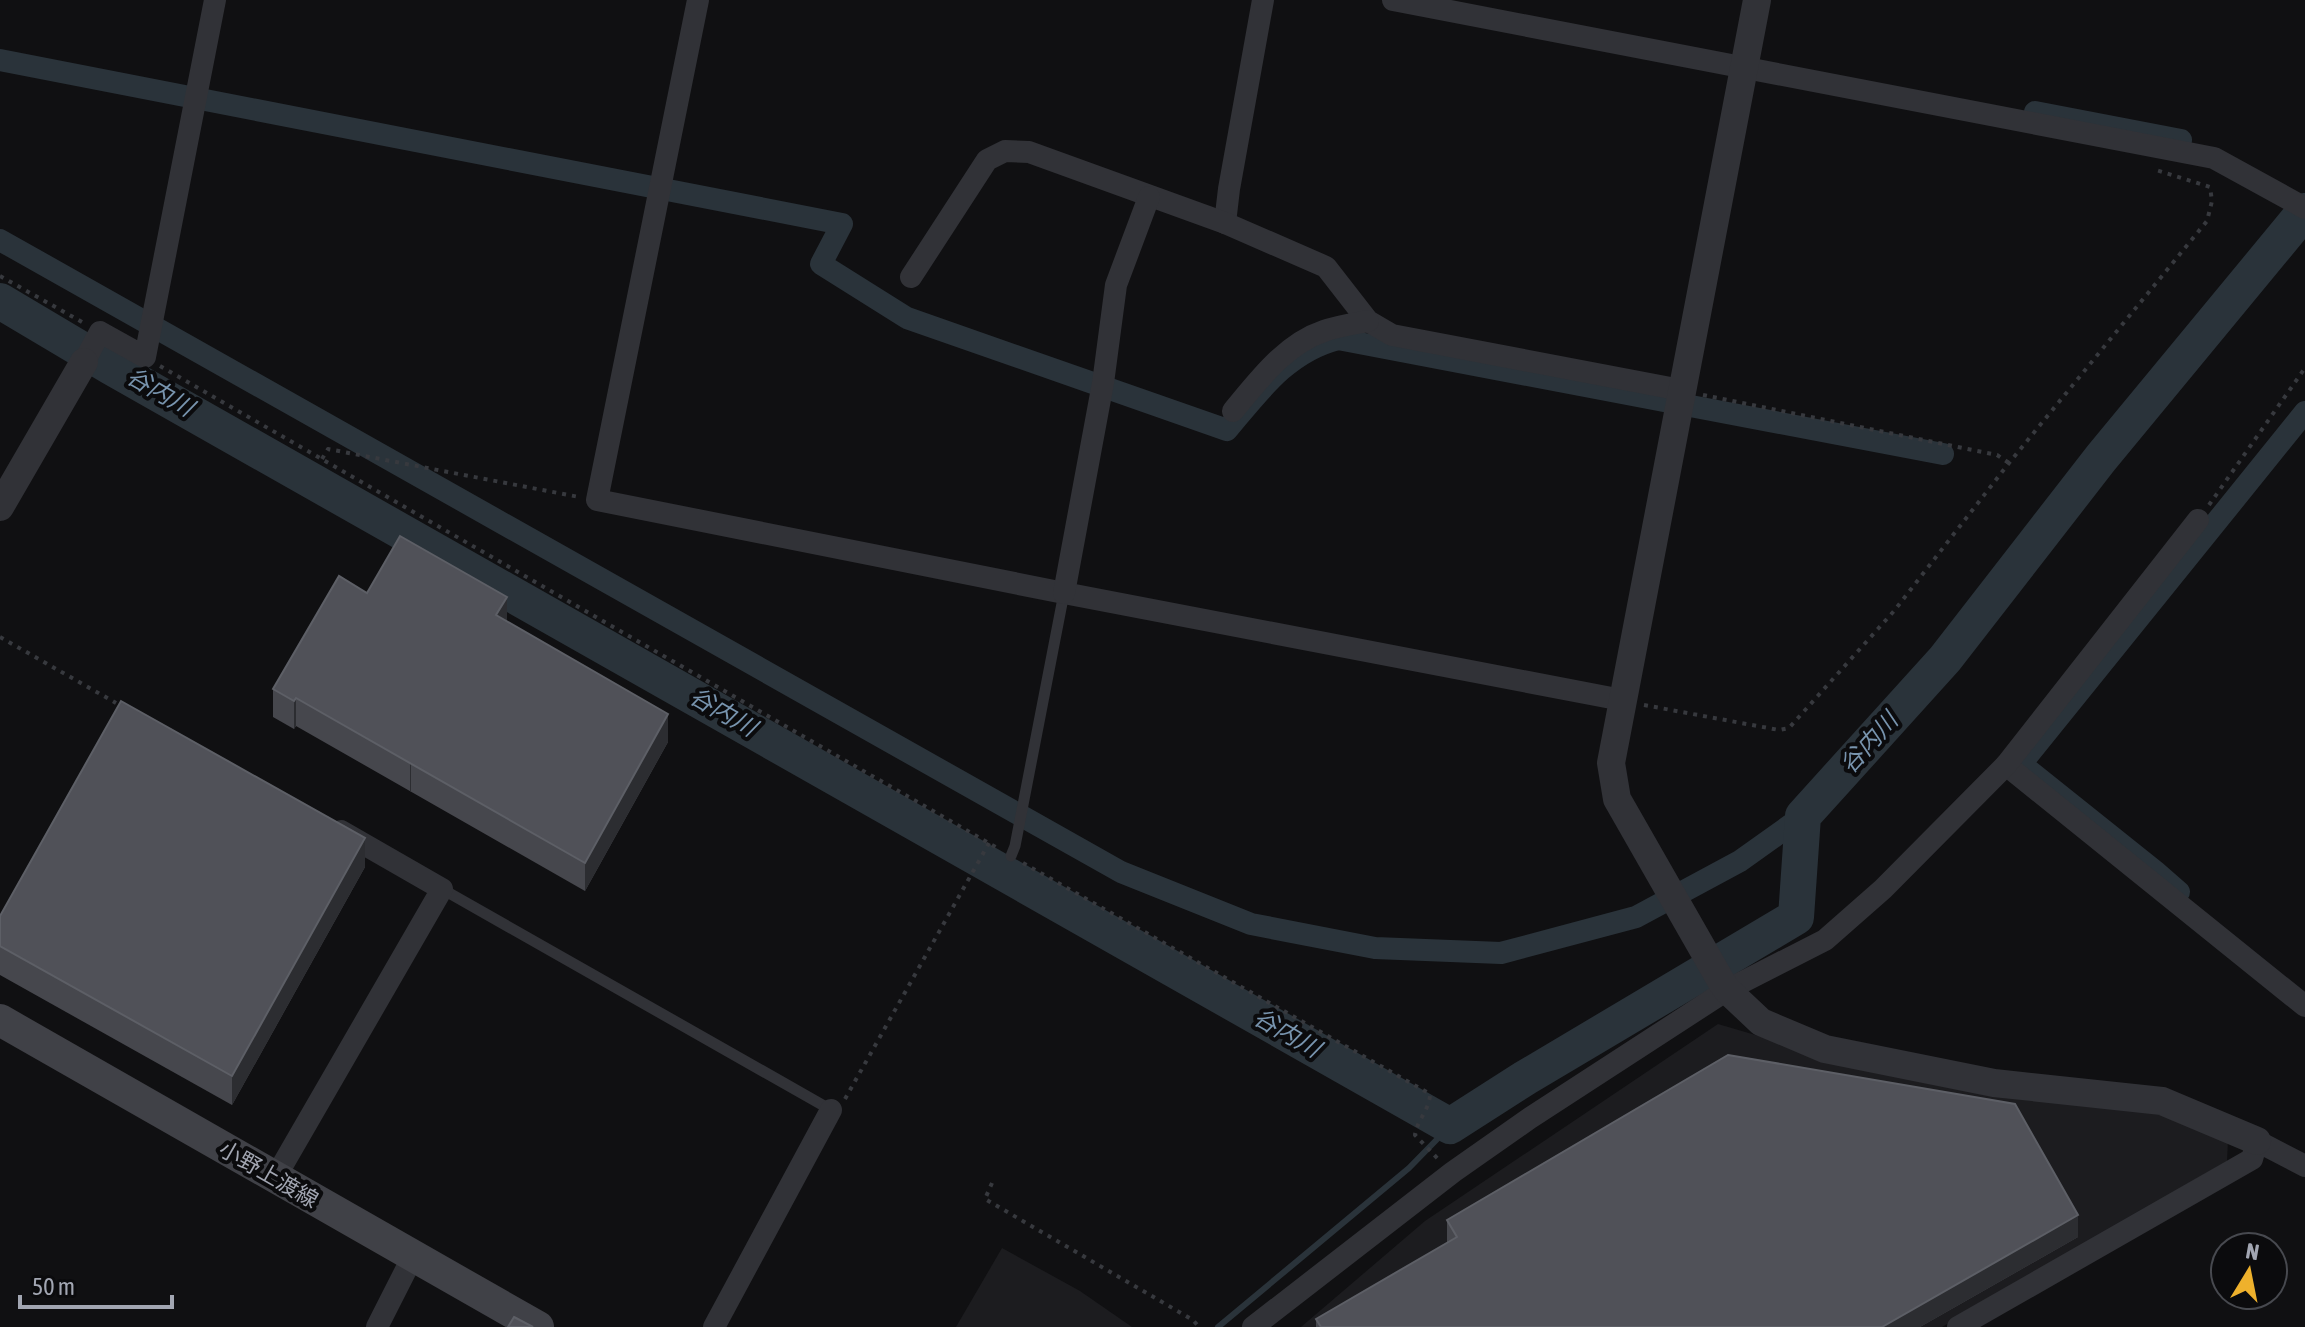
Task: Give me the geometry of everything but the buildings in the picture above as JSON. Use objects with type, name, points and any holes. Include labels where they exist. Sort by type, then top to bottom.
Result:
[{"type":"main road","name":"小野上渡線","points":[[0,1020],[538,1327]]},
{"type":"street","points":[[0,507],[93,344],[145,357],[215,0]]},
{"type":"street","points":[[698,0],[597,500],[1622,700]]},
{"type":"street","points":[[1225,223],[1263,0]]},
{"type":"street","points":[[1393,0],[1461,6],[1744,68],[2214,158],[2305,208]]},
{"type":"street","points":[[1757,0],[1622,700],[1611,763],[1617,799],[1724,986],[1761,1022],[1825,1049],[1994,1083],[2162,1101],[2304,1163]]},
{"type":"street","points":[[911,277],[987,160],[1005,151],[1029,152],[1225,223],[1326,267],[1368,321],[1392,335],[1681,390]]},
{"type":"street","points":[[1064,593],[1103,383],[1116,285],[1149,197]]},
{"type":"street","points":[[1233,411],[1265,373],[1297,345],[1321,332],[1368,321]]},
{"type":"street","points":[[1253,1327],[1453,1172],[1724,986],[1825,940],[1894,878],[2006,765],[2198,520]]},
{"type":"street","points":[[2006,765],[2305,1006]]},
{"type":"street","points":[[275,1178],[442,889],[320,819]]},
{"type":"street","points":[[714,1327],[834,1112]]},
{"type":"street","points":[[1958,1327],[2252,1159],[2257,1141]]},
{"type":"street","points":[[377,1327],[413,1256]]},
{"type":"lane","points":[[1011,856],[1064,593]]},
{"type":"lane","points":[[442,889],[834,1112]]},
{"type":"path","points":[[1622,700],[1779,730],[1789,728],[1894,611],[2009,463],[2207,221],[2212,201],[2210,187],[2149,168]]},
{"type":"path","points":[[0,276],[93,344]]},
{"type":"path","points":[[145,357],[988,846],[1011,856],[1430,1094],[1430,1102],[1416,1127],[1415,1135],[1444,1165]]},
{"type":"path","points":[[2198,520],[2305,368]]},
{"type":"path","points":[[1681,390],[1997,455],[2009,463]]},
{"type":"path","points":[[322,459],[328,449],[597,500]]},
{"type":"path","points":[[0,637],[116,703]]},
{"type":"path","points":[[834,1112],[988,846]]},
{"type":"path","points":[[992,1183],[985,1199],[1193,1320],[1199,1327]]},
{"type":"shaded area","points":[[1718,1024],[1902,1078],[2150,1110],[2228,1140],[2227,1161],[1942,1327],[1301,1327],[1425,1221]]},
{"type":"shaded area","points":[[1002,1248],[1080,1291],[1132,1327],[956,1327]]},
{"type":"waterway","points":[[0,60],[842,224],[821,264],[907,318],[1227,430],[1289,363],[1320,345],[1338,339],[1943,454]]},
{"type":"waterway","points":[[2035,112],[2181,140]]},
{"type":"waterway","name":"谷内川","points":[[0,301],[111,367],[1450,1126],[1796,917],[1803,816],[1945,659],[2101,458],[2305,211]]},
{"type":"waterway","points":[[0,240],[1121,872],[1251,924],[1375,948],[1501,953],[1636,917],[1740,861],[1803,816]]},
{"type":"waterway","points":[[2179,892],[2021,764],[2305,412]]},
{"type":"waterway","points":[[1218,1327],[1409,1168],[1450,1126]]}]
